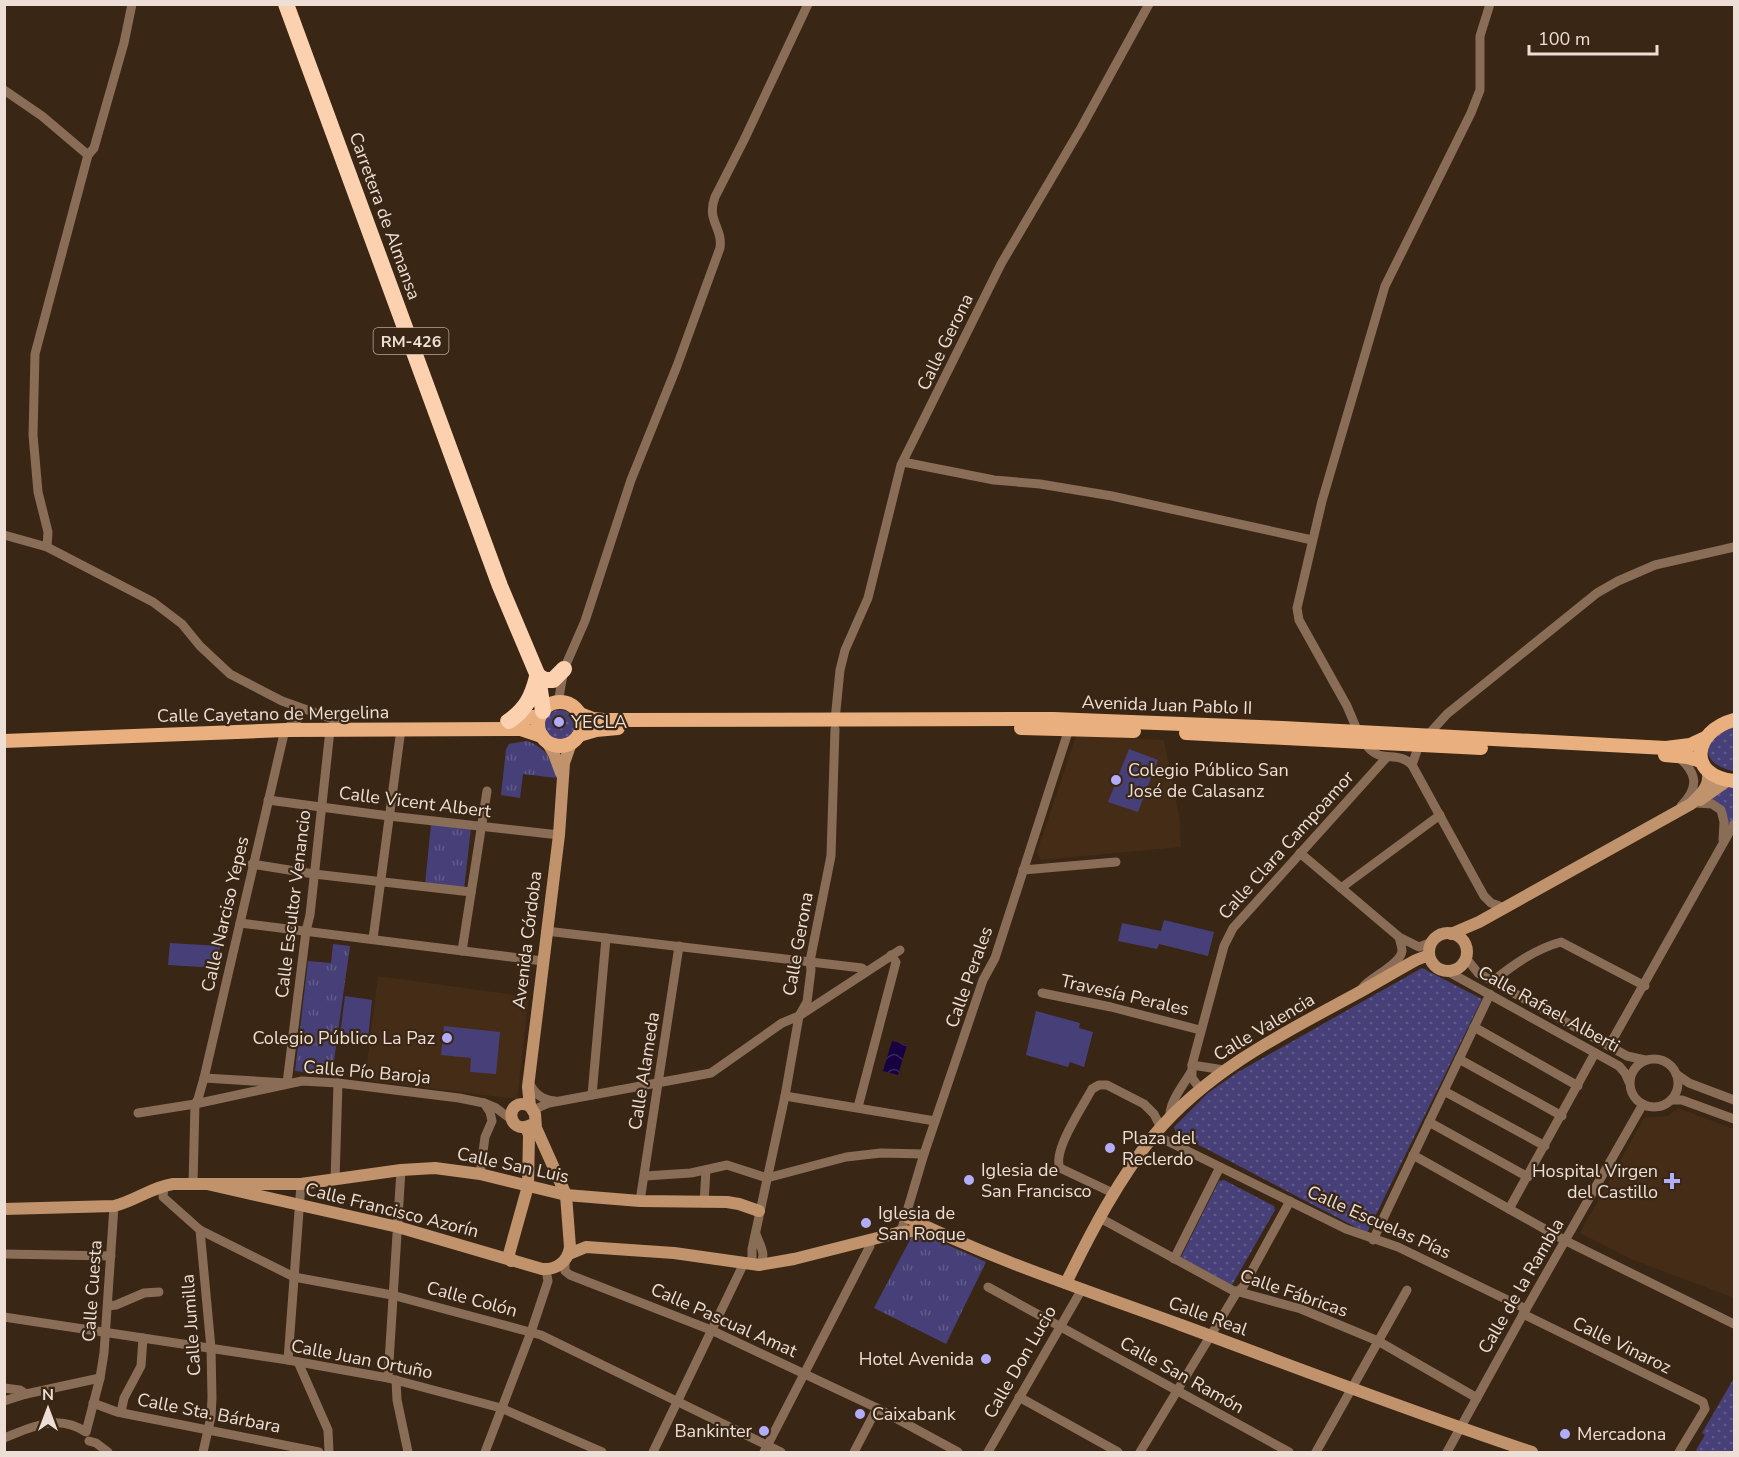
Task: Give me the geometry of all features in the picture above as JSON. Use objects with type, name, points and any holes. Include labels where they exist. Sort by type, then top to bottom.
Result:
[{"type":"highway","name":"Carretera de Almansa","points":[[286,4],[500,586],[538,676]]},
{"type":"highway","points":[[509,721],[529,703],[538,676],[544,680],[563,677]]},
{"type":"highway","name":"RM-426","points":[[538,676],[554,707]]},
{"type":"main road","points":[[562,777],[554,754],[539,729],[554,707],[593,719],[626,724]]},
{"type":"main road","name":"Calle Cayetano de Mergelina","points":[[4,733],[509,721],[554,707]]},
{"type":"main road","points":[[562,777],[565,756],[582,725],[580,714]]},
{"type":"main road","name":"Avenida Juan Pablo II","points":[[835,724],[1061,719],[1361,738]]},
{"type":"main road","name":"Avenida Juan Pablo II","points":[[626,724],[835,724],[1069,729],[1666,748],[1690,745],[1705,738],[1724,723],[1734,720]]},
{"type":"main road","points":[[544,738],[559,746],[596,730],[626,724]]},
{"type":"main road","name":"Calle Cayetano de Mergelina","points":[[4,741],[290,726]]},
{"type":"main road","name":"Calle Cayetano de Mergelina","points":[[336,726],[401,729],[521,729],[544,738]]},
{"type":"main road","points":[[1690,804],[1705,790],[1708,779],[1700,749],[1705,738]]},
{"type":"main road","name":"Avenida Juan Pablo II","points":[[1422,740],[1677,756],[1704,765],[1717,777],[1731,780]]},
{"type":"main road","name":"Avenida Córdoba","points":[[511,1261],[509,1254],[528,1186],[529,1135],[522,1115],[528,1084],[559,835],[562,777]]},
{"type":"main road","points":[[1479,922],[1471,933],[1466,952],[1456,969],[1447,971],[1436,967],[1431,961],[1431,949],[1440,935],[1451,934],[1479,922],[1701,799],[1731,780]]},
{"type":"main road","points":[[1451,934],[1461,939],[1466,952]]},
{"type":"main road","name":"Calle Valencia","points":[[1066,1282],[1115,1194],[1162,1127],[1201,1090],[1224,1070],[1270,1040],[1359,993],[1431,949]]},
{"type":"main road","points":[[522,1115],[566,1195],[567,1257]]},
{"type":"main road","name":"Calle San Luis","points":[[207,1184],[301,1184],[401,1170],[435,1168],[480,1174],[566,1195],[640,1201],[733,1203],[759,1211]]},
{"type":"main road","points":[[4,1209],[114,1206],[164,1186],[207,1184]]},
{"type":"main road","name":"Calle Francisco Azorín","points":[[207,1184],[398,1227],[511,1261],[547,1275]]},
{"type":"main road","points":[[905,1216],[942,1235]]},
{"type":"main road","points":[[547,1275],[567,1257],[586,1247],[674,1253],[753,1264],[784,1261],[897,1233],[913,1231],[942,1235]]},
{"type":"main road","name":"Calle Real","points":[[942,1235],[1352,1389],[1532,1452]]},
{"type":"street","points":[[47,547],[48,532],[37,482],[33,435],[36,345],[88,155],[94,148],[124,43],[132,4]]},
{"type":"street","points":[[554,707],[632,480],[720,248],[721,238],[712,216],[715,197],[808,4]]},
{"type":"street","name":"Calle Gerona","points":[[753,1264],[752,1250],[759,1211],[785,1096],[799,1016],[807,1002],[810,961],[831,856],[835,724],[840,670],[845,650],[868,598],[896,482],[903,462],[1001,264],[1081,128],[1149,4]]},
{"type":"street","points":[[1490,4],[1480,36],[1480,90],[1471,113],[1385,286],[1312,540],[1302,580],[1297,615],[1347,706],[1361,738],[1373,754],[1402,758],[1412,765],[1484,896],[1491,903],[1505,908]]},
{"type":"street","points":[[4,90],[42,116],[88,155]]},
{"type":"street","points":[[903,462],[994,480],[1040,484],[1112,496],[1312,540]]},
{"type":"street","points":[[4,535],[47,547],[153,602],[182,624],[200,646],[230,674],[336,726]]},
{"type":"street","points":[[1412,765],[1422,740],[1466,698],[1598,593],[1618,581],[1655,565],[1734,547]]},
{"type":"street","name":"Calle Narciso Yepes","points":[[193,1184],[195,1104],[204,1078],[268,800],[290,726],[300,714],[297,707]]},
{"type":"street","name":"Calle Escultor Venancio","points":[[287,1083],[322,807],[336,726]]},
{"type":"street","points":[[373,939],[401,729]]},
{"type":"street","name":"Calle Perales","points":[[897,1233],[902,1228],[924,1154],[983,980],[995,958],[1069,729]]},
{"type":"street","points":[[1675,812],[1690,795],[1694,782],[1691,771],[1677,756]]},
{"type":"street","name":"Calle Clara Campoamor","points":[[1162,1127],[1191,1069],[1224,946],[1233,928],[1387,757]]},
{"type":"street","points":[[462,951],[487,791]]},
{"type":"street","name":"Calle Vicent Albert","points":[[268,800],[559,835]]},
{"type":"street","points":[[1690,804],[1706,803],[1719,807],[1724,822],[1721,846]]},
{"type":"street","points":[[1341,888],[1440,815]]},
{"type":"street","points":[[1609,1046],[1645,986],[1734,824]]},
{"type":"street","points":[[1300,853],[1398,937],[1419,947],[1431,949]]},
{"type":"street","points":[[1023,870],[1116,862]]},
{"type":"street","points":[[252,864],[314,874],[471,892]]},
{"type":"street","points":[[1464,929],[1482,914],[1484,896]]},
{"type":"street","points":[[240,923],[543,961]]},
{"type":"street","points":[[546,931],[810,961],[862,968],[866,972]]},
{"type":"street","points":[[1359,993],[1373,977],[1399,959],[1402,948],[1398,937]]},
{"type":"street","points":[[592,1095],[606,938]]},
{"type":"street","points":[[1493,981],[1515,964],[1549,945],[1561,942],[1645,986]]},
{"type":"street","name":"Calle Alameda","points":[[640,1201],[680,946]]},
{"type":"street","points":[[491,1126],[539,1106],[711,1072],[782,1023],[799,1016],[900,950]]},
{"type":"street","name":"Calle Rafael Alberti","points":[[1466,952],[1478,973],[1627,1056],[1645,1060]]},
{"type":"street","points":[[858,1107],[896,962],[891,955]]},
{"type":"street","name":"Calle Rafael Alberti","points":[[1447,971],[1618,1066],[1629,1082]]},
{"type":"street","name":"Travesía Perales","points":[[1042,993],[1200,1030]]},
{"type":"street","points":[[1373,1239],[1490,994]]},
{"type":"street","points":[[1474,1027],[1578,1086]]},
{"type":"street","points":[[1509,1209],[1595,1053]]},
{"type":"street","points":[[1734,1100],[1689,1083],[1676,1074],[1667,1062],[1653,1058],[1645,1060],[1634,1068],[1629,1082],[1633,1095],[1643,1104],[1657,1107],[1671,1100],[1682,1100],[1734,1119]]},
{"type":"street","points":[[1459,1059],[1562,1116]]},
{"type":"street","points":[[1201,1090],[1192,1078],[1191,1069],[1224,1070]]},
{"type":"street","points":[[1671,1100],[1678,1088],[1676,1074]]},
{"type":"street","points":[[204,1078],[287,1083]]},
{"type":"street","name":"Calle Pío Baroja","points":[[138,1113],[195,1104],[302,1081],[338,1083],[459,1098],[522,1115]]},
{"type":"street","points":[[335,1180],[338,1083]]},
{"type":"street","points":[[528,1084],[534,1092],[548,1101],[563,1101]]},
{"type":"street","points":[[1115,1194],[1060,1168],[1058,1162],[1065,1139],[1092,1089],[1099,1085],[1107,1085],[1144,1104],[1162,1127]]},
{"type":"street","points":[[1444,1091],[1545,1146]]},
{"type":"street","points":[[785,1096],[935,1121]]},
{"type":"street","points":[[480,1174],[485,1137],[491,1126],[490,1112],[484,1103]]},
{"type":"street","name":"Calle de la Rambla","points":[[1447,1452],[1643,1104]]},
{"type":"street","points":[[1429,1122],[1528,1177]]},
{"type":"street","name":"Calle Escuelas Pías","points":[[1162,1127],[1220,1167],[1346,1229],[1398,1247],[1524,1312]]},
{"type":"street","points":[[645,1176],[676,1175],[732,1166],[767,1178],[846,1157],[881,1153],[924,1154]]},
{"type":"street","points":[[1413,1155],[1566,1241],[1734,1324]]},
{"type":"street","points":[[1174,1258],[1220,1167]]},
{"type":"street","points":[[401,1170],[392,1295],[392,1379],[408,1452]]},
{"type":"street","points":[[704,1203],[706,1170]]},
{"type":"street","points":[[288,1360],[301,1184]]},
{"type":"street","points":[[164,1186],[163,1197],[169,1203]]},
{"type":"street","points":[[141,1197],[156,1198],[169,1203]]},
{"type":"street","points":[[1140,1452],[1237,1292],[1244,1287],[1290,1201]]},
{"type":"street","name":"Calle Colón","points":[[169,1203],[200,1230],[294,1276],[392,1295],[531,1332],[677,1400],[766,1449],[781,1452]]},
{"type":"street","name":"Calle Cuesta","points":[[90,1452],[87,1436],[100,1378],[106,1332],[114,1206]]},
{"type":"street","name":"Calle Fábricas","points":[[1101,1218],[1237,1292],[1301,1309],[1378,1341],[1477,1398]]},
{"type":"street","name":"Calle Jumilla","points":[[200,1230],[211,1348],[212,1407],[204,1452]]},
{"type":"street","points":[[766,1449],[870,1246],[868,1241]]},
{"type":"street","points":[[4,1254],[111,1256]]},
{"type":"street","points":[[567,1257],[565,1271],[570,1275]]},
{"type":"street","points":[[653,1452],[711,1330],[753,1264]]},
{"type":"street","points":[[485,1452],[531,1332],[547,1275],[570,1275]]},
{"type":"street","name":"Calle Pascual Amat","points":[[570,1275],[711,1330],[877,1408],[958,1452]]},
{"type":"street","name":"Calle San Ramón","points":[[988,1287],[1289,1452]]},
{"type":"street","name":"Calle Don Lucio","points":[[987,1452],[1082,1289]]},
{"type":"street","points":[[1316,1452],[1407,1290]]},
{"type":"street","points":[[108,1306],[144,1293],[159,1292]]},
{"type":"street","name":"Calle Vinaroz","points":[[1524,1312],[1703,1402],[1705,1407],[1679,1452]]},
{"type":"street","name":"Calle Juan Ortuño","points":[[4,1317],[288,1360],[392,1379],[501,1408],[602,1452]]},
{"type":"street","points":[[121,1412],[124,1398],[141,1366],[143,1338]]},
{"type":"street","points":[[298,1362],[328,1430],[329,1452]]},
{"type":"street","points":[[4,1401],[100,1378]]},
{"type":"street","points":[[4,1388],[20,1390],[26,1394]]},
{"type":"street","points":[[1019,1397],[1118,1452]]},
{"type":"street","name":"Calle Sta. Bárbara","points":[[93,1403],[121,1412],[319,1452]]},
{"type":"street","points":[[854,1452],[877,1408]]},
{"type":"street","points":[[4,1438],[48,1422],[68,1424],[108,1452]]},
{"type":"shaded area","name":"Colegio Público San José de Calasanz","points":[[1076,736],[1164,740],[1180,821],[1181,847],[1041,860],[1037,852]]},
{"type":"shaded area","name":"Colegio Público La Paz","points":[[378,976],[529,997],[517,1099],[365,1080]]},
{"type":"shaded area","name":"Hospital Virgen del Castillo","points":[[1678,1108],[1734,1129],[1734,1298],[1631,1259],[1580,1233],[1644,1118],[1668,1116]]},
{"type":"green space","points":[[560,710],[571,714],[575,725],[571,736],[560,740],[549,736],[545,725],[549,714]]},
{"type":"green space","points":[[1734,727],[1734,771],[1714,762],[1708,750],[1715,737]]},
{"type":"green space","points":[[527,741],[544,751],[553,765],[557,778],[523,774],[520,798],[501,795],[506,749],[509,744]]},
{"type":"green space","points":[[1129,749],[1158,760],[1138,812],[1108,802]]},
{"type":"green space","points":[[1734,786],[1734,818],[1727,832],[1711,800],[1727,787]]},
{"type":"green space","points":[[431,824],[471,828],[464,889],[425,885]]},
{"type":"green space","points":[[1164,920],[1214,932],[1208,956],[1159,944],[1157,949],[1118,941],[1122,923],[1161,931]]},
{"type":"green space","points":[[170,943],[220,946],[219,968],[168,965]]},
{"type":"green space","points":[[333,944],[350,946],[332,1075],[295,1071],[308,961],[331,963]]},
{"type":"green space","points":[[1422,968],[1482,999],[1367,1233],[1176,1133],[1174,1127],[1208,1093],[1238,1072]]},
{"type":"green space","points":[[345,996],[372,1000],[368,1039],[340,1035]]},
{"type":"green space","points":[[1036,1011],[1080,1023],[1079,1028],[1093,1032],[1084,1067],[1070,1062],[1068,1067],[1026,1055]]},
{"type":"green space","points":[[444,1026],[500,1032],[496,1074],[470,1072],[471,1058],[441,1055]]},
{"type":"green space","points":[[1224,1180],[1274,1206],[1275,1210],[1232,1285],[1181,1257],[1219,1181]]},
{"type":"green space","points":[[918,1236],[932,1238],[986,1262],[946,1344],[874,1308],[911,1238]]},
{"type":"green space","points":[[1734,1378],[1734,1452],[1697,1452],[1705,1435],[1702,1433]]},
{"type":"water","points":[[892,1041],[907,1045],[898,1075],[883,1071]]},
{"type":"place","name":"YECLA","points":[[559,722]]},
{"type":"place","name":"Colegio Público San José de Calasanz","points":[[1116,780]]},
{"type":"place","name":"Colegio Público La Paz","points":[[447,1038]]},
{"type":"place","name":"Plaza del Reclerdo","points":[[1110,1148]]},
{"type":"place","name":"Iglesia de San Francisco","points":[[969,1180]]},
{"type":"place","name":"Hospital Virgen del Castillo","points":[[1672,1181]]},
{"type":"place","name":"Iglesia de San Roque","points":[[866,1223]]},
{"type":"place","name":"Hotel Avenida","points":[[986,1359]]},
{"type":"place","name":"Caixabank","points":[[860,1414]]},
{"type":"place","name":"Bankinter","points":[[764,1431]]},
{"type":"place","name":"Mercadona","points":[[1565,1434]]}]
